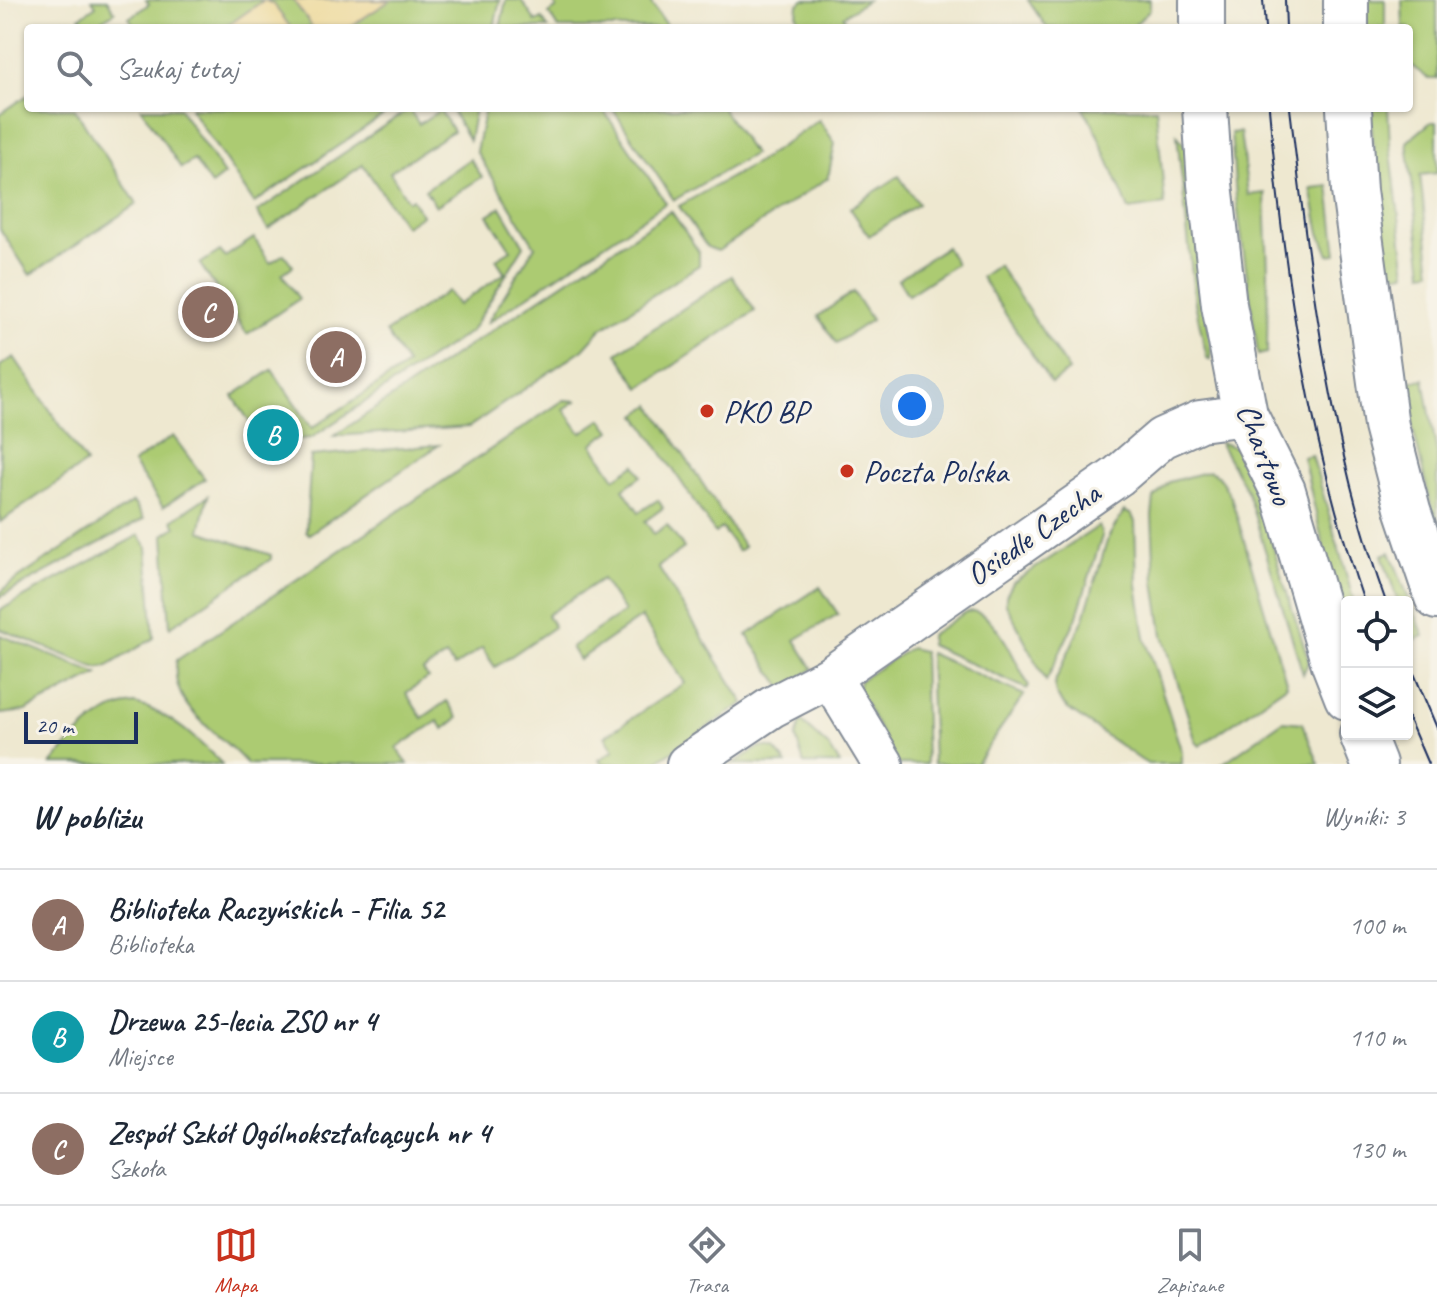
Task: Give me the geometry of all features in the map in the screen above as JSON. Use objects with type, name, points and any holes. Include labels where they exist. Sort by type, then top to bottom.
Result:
[{"type":"street","points":[[1202,0],[1202,24]]},
{"type":"street","points":[[1346,0],[1346,24]]},
{"type":"street","name":"Chartowo","points":[[1205,112],[1224,305],[1245,415],[1283,491],[1341,682]]},
{"type":"street","points":[[1349,112],[1354,191],[1386,426],[1408,511],[1437,597]]},
{"type":"street","name":"Osiedle Czecha","points":[[687,764],[772,707],[830,677],[1118,476],[1162,438],[1200,421],[1245,415]]},
{"type":"street","points":[[830,677],[883,764]]},
{"type":"street","points":[[1364,740],[1374,764]]},
{"type":"green space","points":[[92,0],[107,0],[115,12],[95,24],[85,24],[80,17],[96,6]]},
{"type":"green space","points":[[146,0],[500,0],[495,24],[133,24],[129,18],[149,4]]},
{"type":"green space","points":[[506,0],[521,0],[536,22],[542,19],[545,24],[501,24]]},
{"type":"green space","points":[[552,0],[649,0],[665,24],[555,24],[549,14],[557,8]]},
{"type":"green space","points":[[804,0],[867,0],[843,16],[847,24],[802,24],[797,16],[798,4]]},
{"type":"green space","points":[[1028,0],[1150,0],[1150,9],[1136,24],[1044,24]]},
{"type":"green space","points":[[1366,0],[1385,0],[1385,24],[1366,24]]},
{"type":"green space","points":[[1402,0],[1437,0],[1437,79],[1429,79],[1413,67],[1413,24],[1403,24]]},
{"type":"green space","points":[[24,98],[24,112],[77,112],[137,204],[30,275],[0,229],[0,114]]},
{"type":"green space","points":[[144,112],[182,112],[224,175],[211,185],[194,160],[181,168]]},
{"type":"green space","points":[[193,112],[388,112],[254,203]]},
{"type":"green space","points":[[405,112],[411,112],[419,124],[441,112],[453,131],[390,172],[408,201],[412,199],[422,215],[405,226],[363,165],[268,229],[257,212]]},
{"type":"green space","points":[[452,112],[474,112],[469,140]]},
{"type":"green space","points":[[484,112],[605,112],[666,203],[487,323],[535,246],[476,151]]},
{"type":"green space","points":[[615,112],[725,112],[753,154],[674,200]]},
{"type":"green space","points":[[1086,112],[1156,112],[1165,205],[1129,210]]},
{"type":"green space","points":[[1370,112],[1388,112],[1406,273],[1385,276]]},
{"type":"green space","points":[[819,120],[835,143],[828,178],[718,251],[707,247],[679,206],[758,162]]},
{"type":"green space","points":[[1431,122],[1437,122],[1437,173],[1420,175],[1431,271],[1423,272],[1407,142]]},
{"type":"green space","points":[[1240,132],[1248,195],[1265,193],[1267,353],[1258,355],[1236,197],[1231,133]]},
{"type":"green space","points":[[1177,135],[1186,147],[1210,360],[1195,303]]},
{"type":"green space","points":[[470,159],[482,177],[436,206],[425,190]]},
{"type":"green space","points":[[899,176],[918,204],[869,236],[850,208]]},
{"type":"green space","points":[[1329,186],[1337,254],[1329,255],[1320,233],[1311,188]]},
{"type":"green space","points":[[501,207],[524,246],[471,331],[311,438],[263,443],[233,396],[272,370],[312,428],[407,365],[386,332],[448,291],[458,305],[505,273],[496,259],[511,250],[488,215]]},
{"type":"green space","points":[[671,211],[699,252],[699,265],[601,329],[583,349],[469,427],[334,436]]},
{"type":"green space","points":[[254,238],[270,263],[284,254],[293,266],[282,274],[299,299],[247,334],[200,264],[220,251],[225,257]]},
{"type":"green space","points":[[946,247],[956,264],[908,295],[898,279]]},
{"type":"green space","points":[[998,265],[1069,371],[1051,383],[981,277]]},
{"type":"green space","points":[[732,276],[755,311],[640,388],[617,353]]},
{"type":"green space","points":[[853,292],[871,320],[836,343],[818,316]]},
{"type":"green space","points":[[14,357],[86,463],[0,522],[0,366]]},
{"type":"green space","points":[[1424,379],[1437,454],[1437,530],[1402,383]]},
{"type":"green space","points":[[564,400],[576,401],[564,409],[581,433],[602,419],[611,431],[592,444],[615,478],[635,465],[641,476],[623,489],[639,512],[658,500],[663,508],[645,521],[654,534],[667,525],[684,548],[658,567],[744,703],[653,764],[602,764],[599,760],[614,750],[605,736],[685,683],[641,617],[579,660],[571,647],[624,612],[602,579],[547,615],[554,627],[495,667],[482,648],[454,667],[446,656],[423,671],[428,678],[406,693],[422,718],[447,701],[458,718],[444,729],[438,721],[397,748],[408,764],[247,764],[198,718],[180,692],[176,677],[177,660]]},
{"type":"green space","points":[[651,405],[744,547],[738,551],[722,528],[715,533],[637,415]]},
{"type":"green space","points":[[173,436],[205,479],[163,507],[133,463]]},
{"type":"green space","points":[[1219,442],[1237,448],[1251,466],[1309,661],[1303,674],[1247,491]]},
{"type":"green space","points":[[439,445],[309,534],[306,532],[311,456]]},
{"type":"green space","points":[[1312,455],[1352,596],[1341,596],[1341,601],[1324,549],[1303,457]]},
{"type":"green space","points":[[1209,471],[1218,475],[1231,497],[1287,685],[1200,746],[1196,742],[1163,635],[1155,582],[1152,516],[1154,498],[1169,482]]},
{"type":"green space","points":[[208,496],[200,531],[271,555],[271,559],[170,627],[164,535],[176,527],[172,520]]},
{"type":"green space","points":[[133,502],[144,519],[0,597],[0,593],[10,584]]},
{"type":"green space","points":[[1124,511],[1132,515],[1135,522],[1137,585],[1145,638],[1182,753],[1182,764],[1148,764],[1141,760],[1068,709],[1055,688],[1056,679],[1084,618],[1108,538]]},
{"type":"green space","points":[[1099,526],[1102,536],[1076,619],[1046,681],[1006,604],[1006,596],[1013,583]]},
{"type":"green space","points":[[139,535],[147,547],[154,638],[106,667],[97,668],[0,629],[0,610]]},
{"type":"green space","points":[[1390,552],[1408,596],[1396,596],[1382,555]]},
{"type":"green space","points":[[820,587],[838,614],[795,640],[813,669],[783,689],[747,635]]},
{"type":"green space","points":[[1413,609],[1424,636],[1413,641]]},
{"type":"green space","points":[[973,611],[999,631],[1029,686],[1027,689],[930,645],[930,635],[966,612]]},
{"type":"green space","points":[[0,635],[98,674],[25,711],[0,714]]},
{"type":"green space","points":[[910,648],[923,651],[926,764],[897,764],[858,689],[860,680]]},
{"type":"green space","points":[[929,653],[1024,695],[976,764],[933,764]]},
{"type":"green space","points":[[135,704],[171,720],[222,764],[51,764],[99,717],[122,706]]},
{"type":"green space","points":[[801,721],[830,748],[840,764],[804,764],[796,738]]},
{"type":"green space","points":[[1283,721],[1302,723],[1319,764],[1222,764]]},
{"type":"green space","points":[[758,748],[774,749],[787,764],[733,764]]},
{"type":"sand","points":[[264,0],[273,4],[288,24],[230,24]]},
{"type":"sand","points":[[293,0],[391,0],[354,24],[310,24]]},
{"type":"tram line","points":[[1263,0],[1265,24]]},
{"type":"tram line","points":[[1285,0],[1286,24]]},
{"type":"tram line","points":[[1269,112],[1282,234],[1302,358],[1328,481],[1362,596]]},
{"type":"tram line","points":[[1290,112],[1324,358],[1350,482],[1384,596]]},
{"type":"tram line","points":[[1412,668],[1437,728]]},
{"type":"tram line","points":[[1413,729],[1428,764]]},
{"type":"place","name":"Zespół Szkół Ogólnokształcących nr 4","points":[[208,312]]},
{"type":"place","name":"Biblioteka Raczyńskich - Filia 52","points":[[336,357]]},
{"type":"place","name":"PKO BP","points":[[707,411]]},
{"type":"place","name":"Drzewa 25-lecia ZSO nr 4","points":[[273,435]]},
{"type":"place","name":"Poczta Polska","points":[[847,471]]}]
